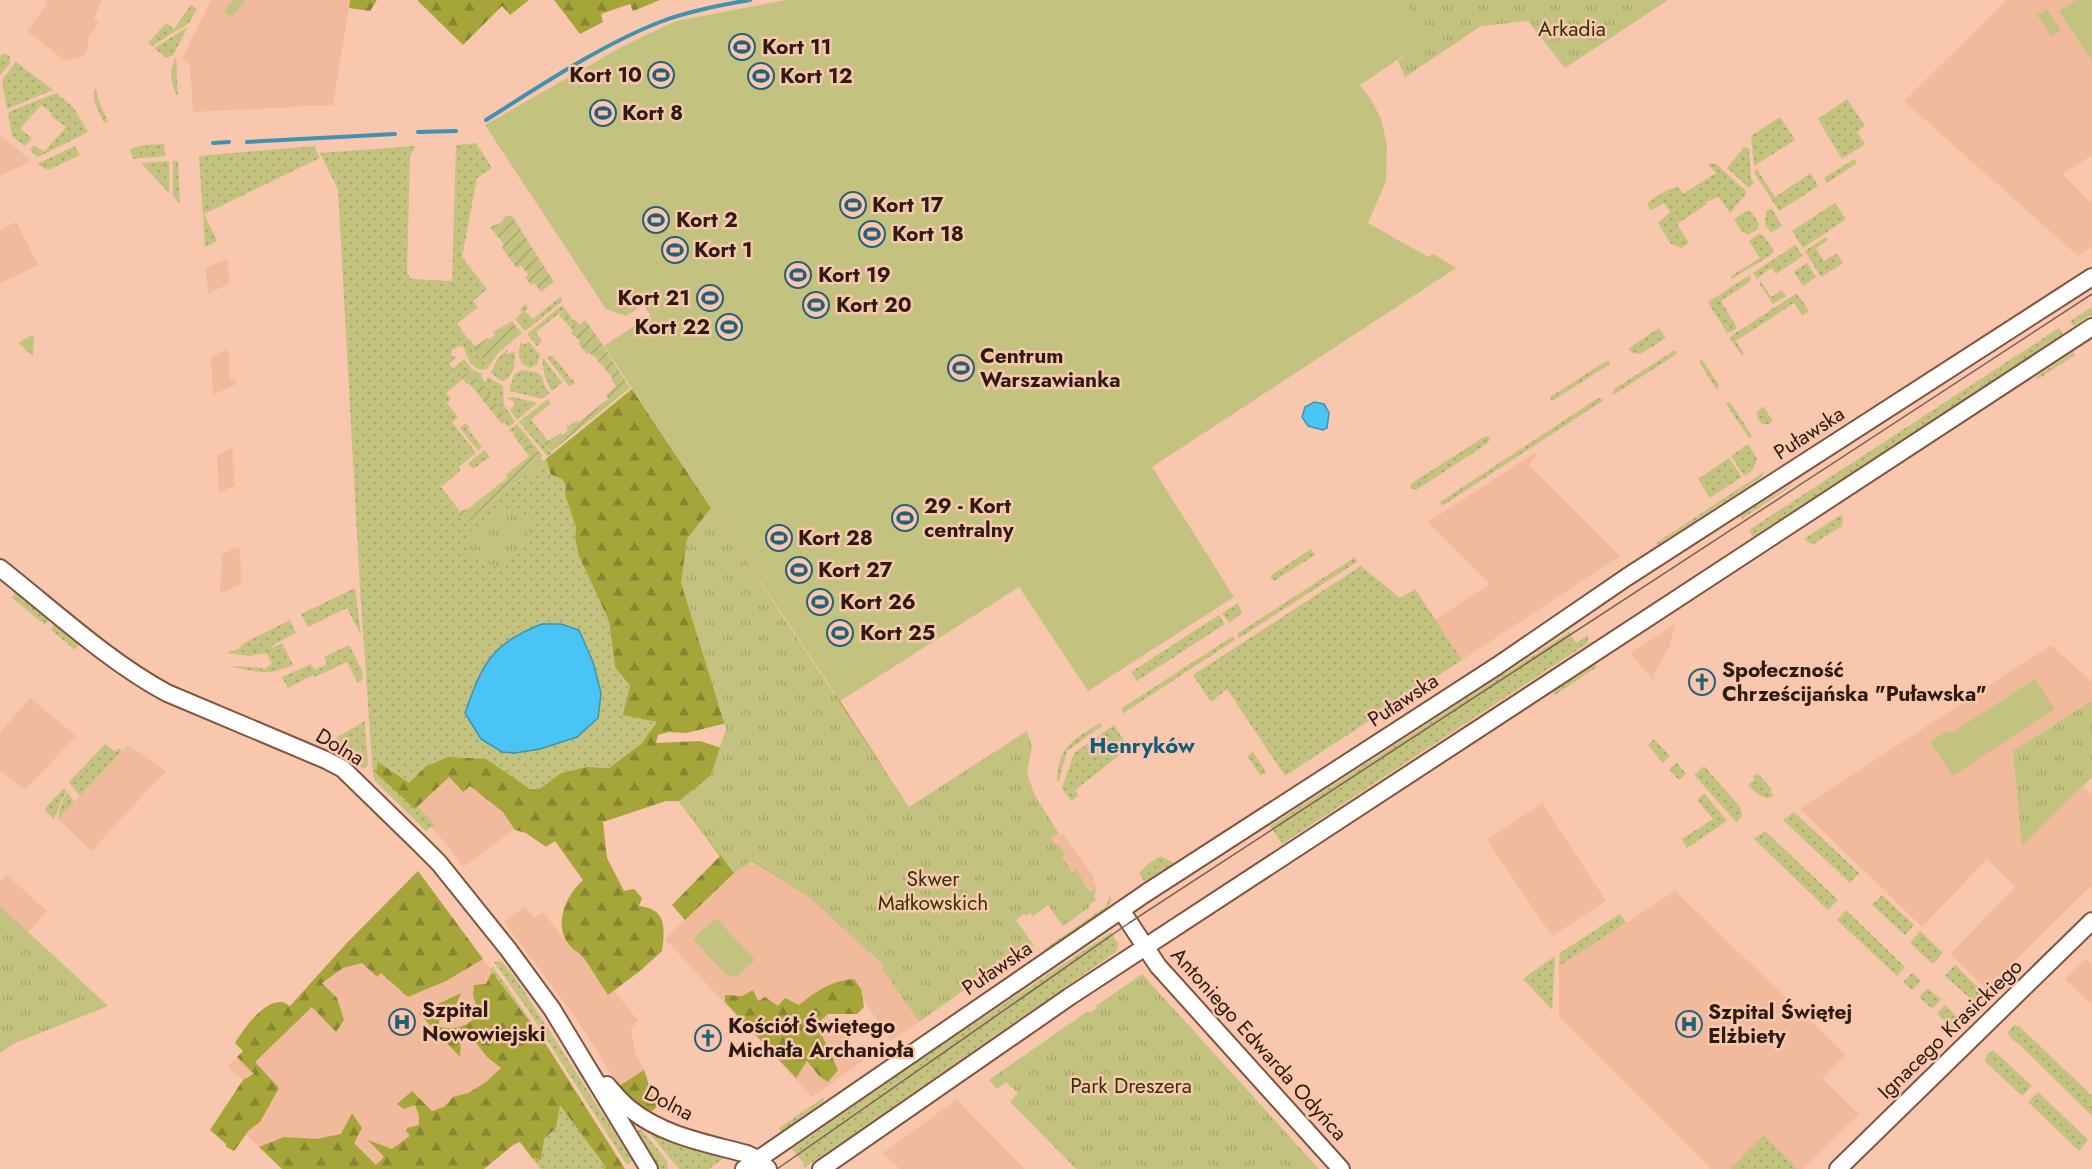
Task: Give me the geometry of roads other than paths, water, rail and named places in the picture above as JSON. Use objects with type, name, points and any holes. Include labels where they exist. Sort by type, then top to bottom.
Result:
[{"type":"main road","name":"Puławska","points":[[744,1169],[763,1164],[1121,910],[1506,660],[1627,577],[2092,277]]},
{"type":"main road","points":[[821,1169],[986,1053],[1144,947],[2092,327]]},
{"type":"main road","name":"Dolna","points":[[0,568],[148,683],[309,752],[343,770],[420,843],[452,879],[532,979],[581,1055],[649,1169]]},
{"type":"main road","name":"Antoniego Edwarda Odyńca","points":[[1121,910],[1158,966],[1341,1169]]},
{"type":"main road","name":"Ignacego Krasickiego","points":[[1838,1169],[2092,921]]},
{"type":"main road","name":"Dolna","points":[[581,1055],[628,1108],[652,1124],[676,1135],[763,1164]]},
{"type":"water","points":[[1314,402],[1324,404],[1329,413],[1327,428],[1323,430],[1308,426],[1302,417],[1305,407]]},
{"type":"water","points":[[542,624],[561,624],[579,630],[593,662],[601,693],[598,718],[577,737],[540,749],[515,753],[502,752],[481,739],[465,713],[477,681],[491,657],[511,639]]},
{"type":"waterway","points":[[486,120],[571,67],[638,31],[682,15],[750,0]]},
{"type":"waterway","points":[[418,132],[456,131]]},
{"type":"waterway","points":[[247,142],[395,134]]},
{"type":"waterway","points":[[213,143],[229,142]]},
{"type":"tram line","points":[[777,1169],[1129,923],[2092,294]]},
{"type":"place","name":"Kort 11","points":[[742,47]]},
{"type":"place","name":"Kort 10","points":[[661,75]]},
{"type":"place","name":"Kort 12","points":[[761,76]]},
{"type":"place","name":"Kort 8","points":[[603,113]]},
{"type":"place","name":"Kort 17","points":[[853,205]]},
{"type":"place","name":"Kort 2","points":[[656,220]]},
{"type":"place","name":"Kort 18","points":[[872,234]]},
{"type":"place","name":"Kort 1","points":[[675,250]]},
{"type":"place","name":"Kort 19","points":[[798,275]]},
{"type":"place","name":"Kort 21","points":[[710,298]]},
{"type":"place","name":"Kort 20","points":[[816,305]]},
{"type":"place","name":"Kort 22","points":[[729,327]]},
{"type":"place","name":"Centrum Warszawianka","points":[[961,368]]},
{"type":"place","name":"29 - Kort centralny","points":[[905,518]]},
{"type":"place","name":"Kort 28","points":[[779,538]]},
{"type":"place","name":"Kort 27","points":[[799,570]]},
{"type":"place","name":"Kort 26","points":[[820,602]]},
{"type":"place","name":"Kort 25","points":[[840,633]]},
{"type":"place","name":"Społeczność Chrześcijańska \"Puławska\"","points":[[1702,682]]},
{"type":"place","name":"Szpital Nowowiejski","points":[[402,1022]]},
{"type":"place","name":"Szpital Świętej Elżbiety","points":[[1689,1024]]},
{"type":"place","name":"Kościół Świętego Michała Archanioła","points":[[708,1038]]},
{"type":"district","name":"Henryków","points":[[1142,745]]},
{"type":"park label","name":"Arkadia","points":[[1572,29]]},
{"type":"park label","name":"Skwer Małkowskich","points":[[933,891]]},
{"type":"park label","name":"Park Dreszera","points":[[1131,1086]]}]
